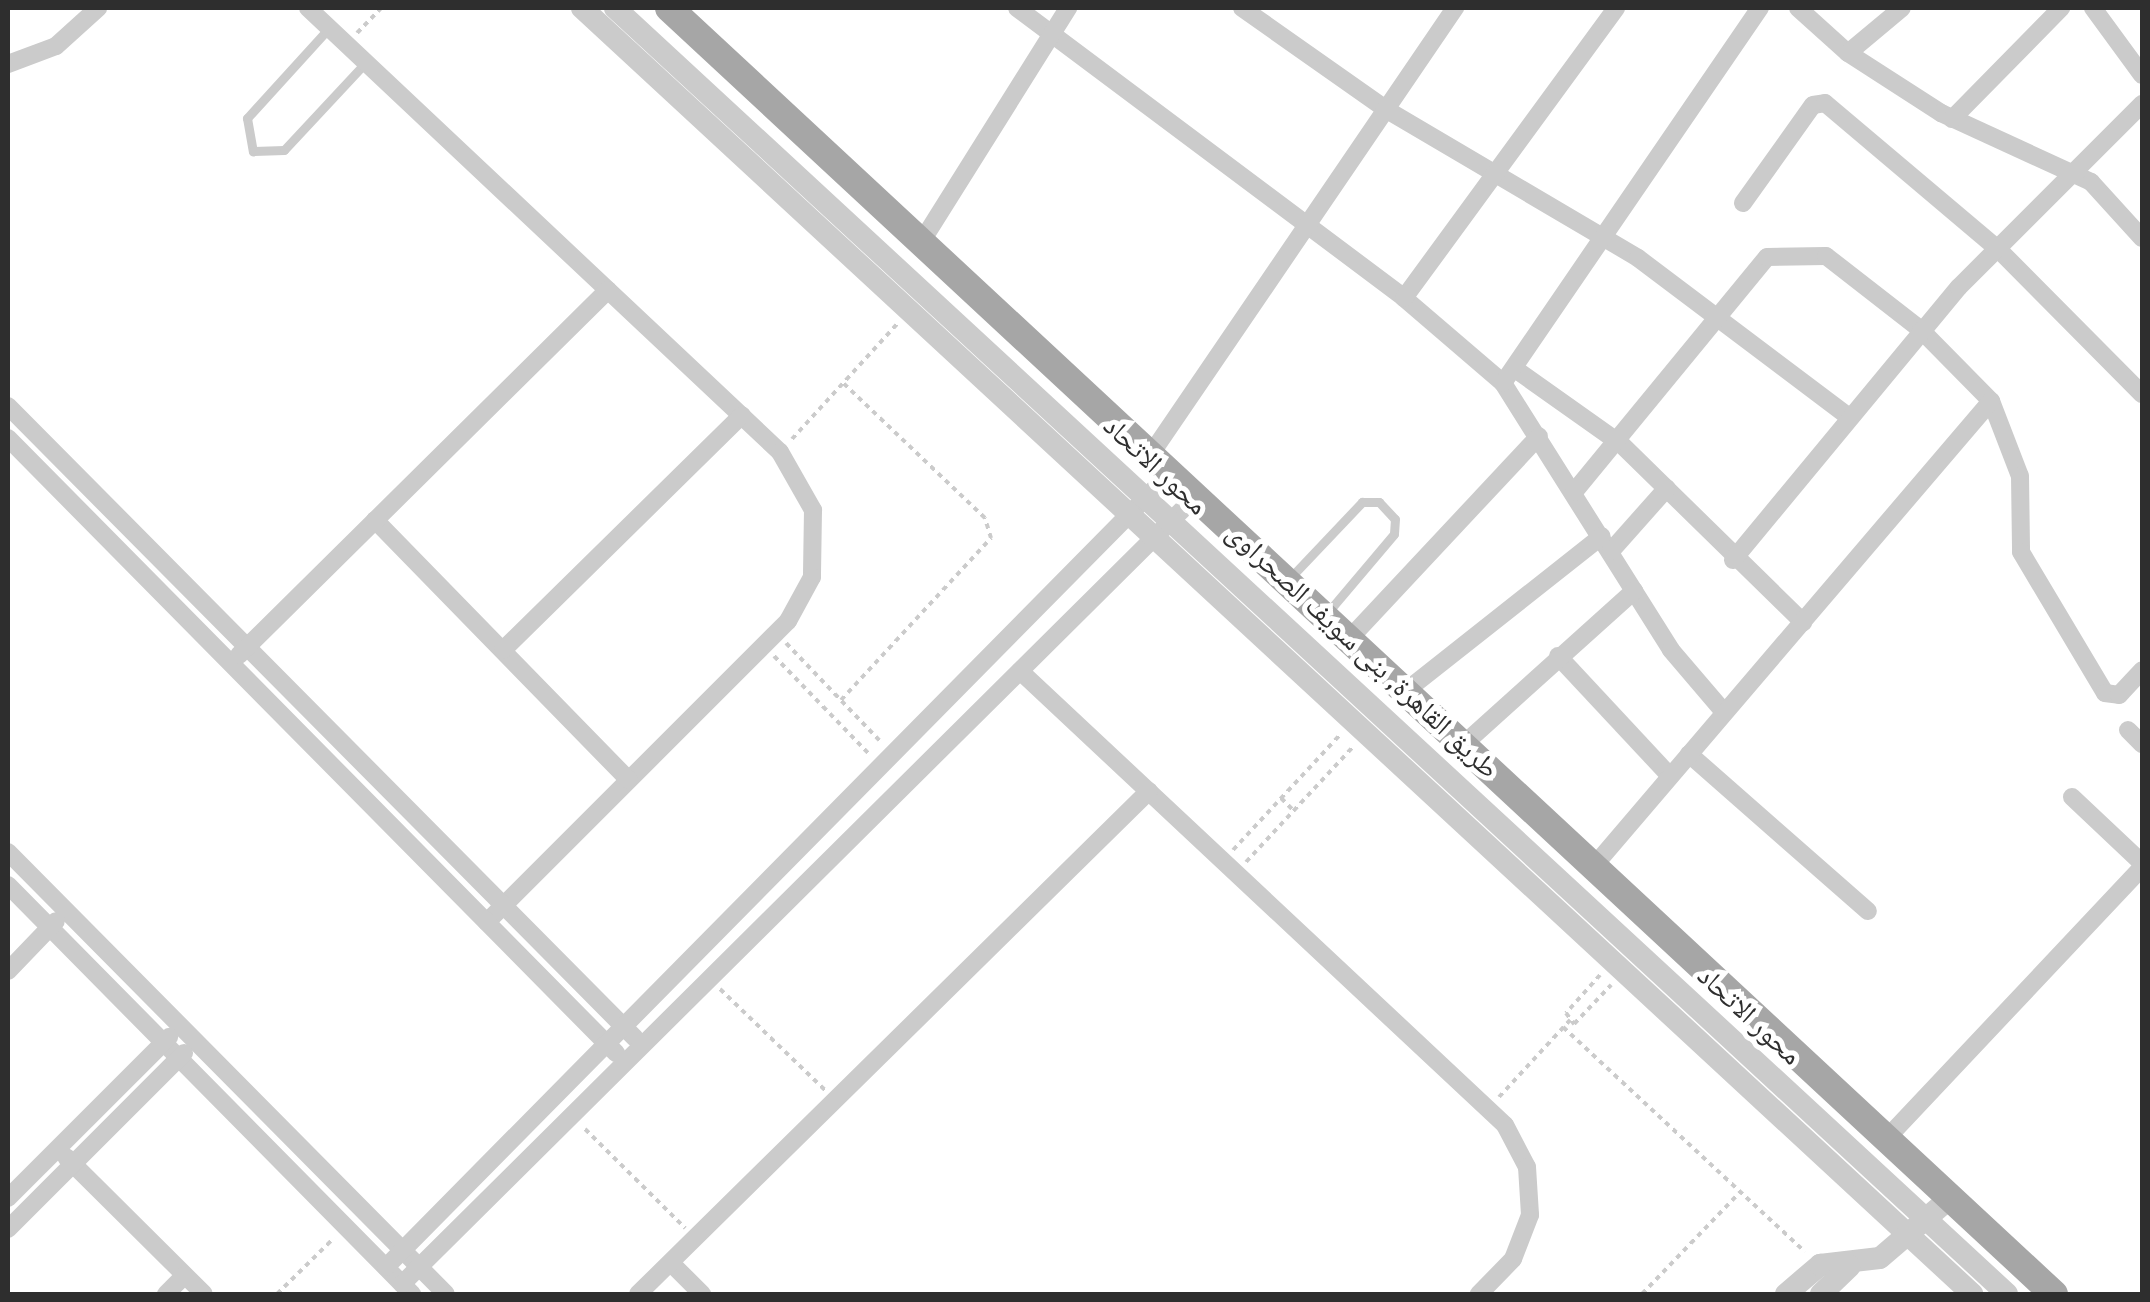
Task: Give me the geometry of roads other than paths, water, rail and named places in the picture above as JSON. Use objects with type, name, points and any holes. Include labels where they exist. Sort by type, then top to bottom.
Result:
[{"type":"main road","name":"طريق القاهرة, بنى سويف الصحراوى","points":[[669,8],[2054,1294]]},
{"type":"street","points":[[8,64],[56,46],[98,8]]},
{"type":"street","points":[[308,8],[742,415],[780,452],[808,494],[817,543],[806,592],[770,639],[487,922]]},
{"type":"street","name":"محور الاتحاد","points":[[582,8],[910,309],[1142,507]]},
{"type":"street","name":"محور الاتحاد","points":[[615,8],[1163,527],[1917,1226],[1972,1294]]},
{"type":"street","points":[[1017,8],[1052,30],[1307,231],[1509,376],[1620,444],[1667,488],[1732,560],[1803,622]]},
{"type":"street","points":[[922,241],[1068,8]]},
{"type":"street","points":[[1242,8],[1387,110],[1605,238],[1717,314],[1848,416]]},
{"type":"street","points":[[386,1268],[891,765],[1142,507],[1161,463],[1307,231],[1455,8]]},
{"type":"street","points":[[1404,298],[1616,8]]},
{"type":"street","points":[[1509,376],[1760,8]]},
{"type":"street","points":[[1798,8],[1848,54],[1952,119],[2078,174],[2142,238]]},
{"type":"street","points":[[1848,54],[1902,8]]},
{"type":"street","points":[[1952,119],[2061,8]]},
{"type":"street","points":[[2094,8],[2142,75]]},
{"type":"street","points":[[1743,203],[1820,102],[1999,250],[2142,394]]},
{"type":"street","points":[[1732,560],[1921,330],[2078,174],[2142,104]]},
{"type":"street","points":[[1574,492],[1620,444],[1717,314],[1768,257],[1798,252],[1844,264],[1921,330],[1991,401],[2020,476],[2021,552],[2105,694],[2119,695],[2142,670]]},
{"type":"street","points":[[230,663],[608,290]]},
{"type":"street","points":[[1509,376],[1539,436],[1634,591],[1724,712]]},
{"type":"street","points":[[1594,866],[1991,401]]},
{"type":"street","points":[[8,406],[642,1046]]},
{"type":"street","points":[[503,650],[742,415]]},
{"type":"street","points":[[1351,638],[1539,436]]},
{"type":"street","points":[[8,438],[625,1062]]},
{"type":"street","points":[[1407,690],[1606,544],[1667,488]]},
{"type":"street","points":[[8,885],[407,1289],[419,1267],[1196,496]]},
{"type":"street","points":[[375,520],[630,780]]},
{"type":"street","name":"محور الاتحاد","points":[[1163,527],[1360,726],[1619,966],[1917,1226],[2006,1294]]},
{"type":"street","points":[[1464,744],[1634,591]]},
{"type":"street","points":[[1558,656],[1670,776]]},
{"type":"street","points":[[1020,671],[1488,1109],[1522,1152],[1532,1198],[1514,1260],[1479,1294]]},
{"type":"street","points":[[2128,730],[2142,744]]},
{"type":"street","points":[[1689,754],[1868,911]]},
{"type":"street","points":[[638,1294],[1148,791]]},
{"type":"street","points":[[1887,1138],[2142,865],[2072,797]]},
{"type":"street","points":[[8,852],[446,1294]]},
{"type":"street","points":[[8,971],[66,911]]},
{"type":"street","points":[[8,1198],[180,1026]]},
{"type":"street","points":[[8,1230],[196,1042]]},
{"type":"street","points":[[58,1148],[204,1294]]},
{"type":"street","points":[[1786,1294],[1828,1285],[1850,1266],[1880,1258],[1950,1198]]},
{"type":"street","points":[[671,1263],[702,1294]]},
{"type":"street","points":[[166,1294],[184,1276]]},
{"type":"lane","points":[[329,28],[247,118],[252,151],[284,150],[366,62]]},
{"type":"lane","points":[[1288,580],[1362,502],[1379,502],[1394,534],[1326,614]]}]
